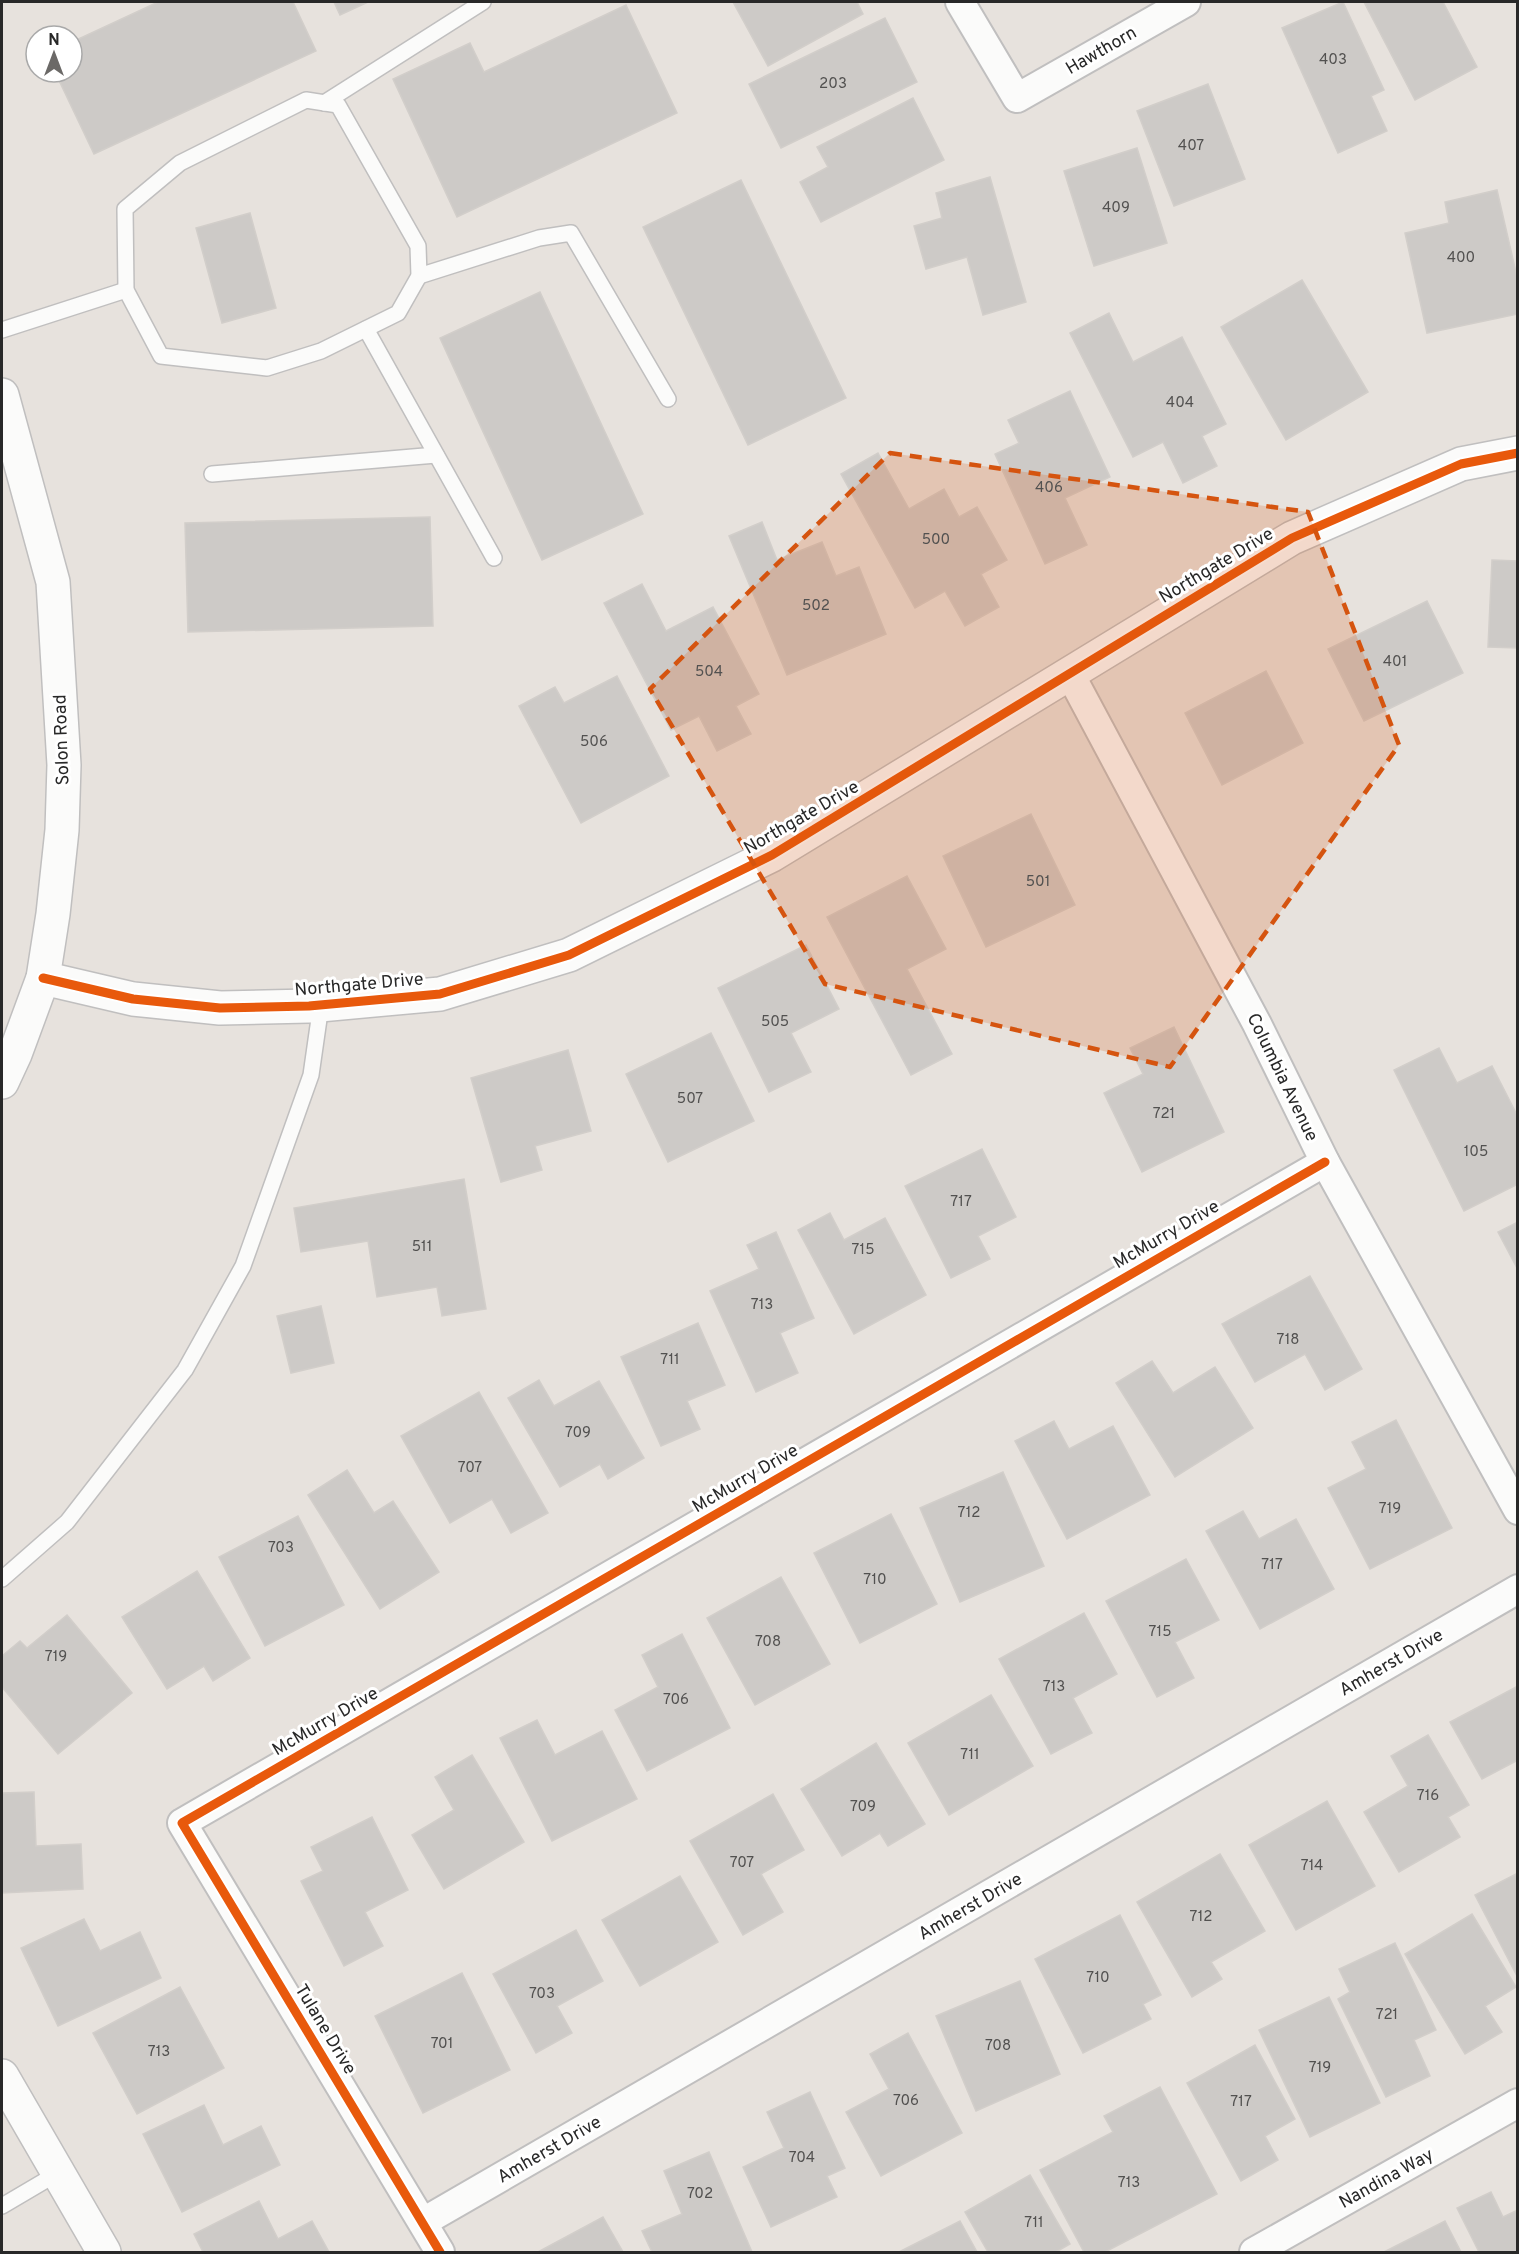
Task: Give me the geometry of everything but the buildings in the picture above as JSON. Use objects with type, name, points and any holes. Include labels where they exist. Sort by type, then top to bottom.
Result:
[{"type":"street","name":"Hawthorn","points":[[960,2],[1017,98],[1186,2]]},
{"type":"street","name":"Solon Road","points":[[2,395],[53,582],[64,765],[60,851],[43,978],[15,1054],[2,1082]]},
{"type":"street","name":"Northgate Drive","points":[[43,978],[133,999],[220,1008],[321,1005],[440,994],[569,955],[772,855],[1292,538],[1461,464],[1518,453]]},
{"type":"street","name":"Columbia Avenue","points":[[1070,674],[1257,1024],[1324,1162],[1518,1510]]},
{"type":"street","name":"McMurry Drive","points":[[182,1823],[1324,1162]]},
{"type":"street","name":"Amherst Drive","points":[[423,2222],[1518,1589]]},
{"type":"street","name":"Tulane Drive","points":[[182,1823],[440,2253]]},
{"type":"street","points":[[2,2076],[104,2253]]},
{"type":"street","name":"Nandina Way","points":[[1254,2253],[1518,2103]]},
{"type":"lane","points":[[324,103],[483,2]]},
{"type":"lane","points":[[306,100],[324,103],[338,105],[418,246],[420,276],[398,314],[321,351],[267,368],[161,356],[126,290],[125,209],[180,163],[306,100]]},
{"type":"lane","points":[[420,276],[539,238],[571,233],[668,399]]},
{"type":"lane","points":[[2,330],[126,290]]},
{"type":"lane","points":[[366,329],[494,558]]},
{"type":"lane","points":[[212,474],[436,454]]},
{"type":"lane","points":[[2,1579],[67,1522],[185,1370],[232,1287],[243,1266],[311,1075],[321,1005]]},
{"type":"lane","points":[[2,2206],[58,2173]]},
{"type":"highlighted area","points":[[890,453],[1308,512],[1399,745],[1170,1067],[825,984],[650,689]]},
{"type":"cycle path","points":[[43,978],[133,999],[220,1008],[309,1006],[440,994],[569,955],[772,855],[1292,538],[1461,464],[1518,453]]},
{"type":"cycle path","points":[[440,2252],[182,1823],[1325,1162]]}]
